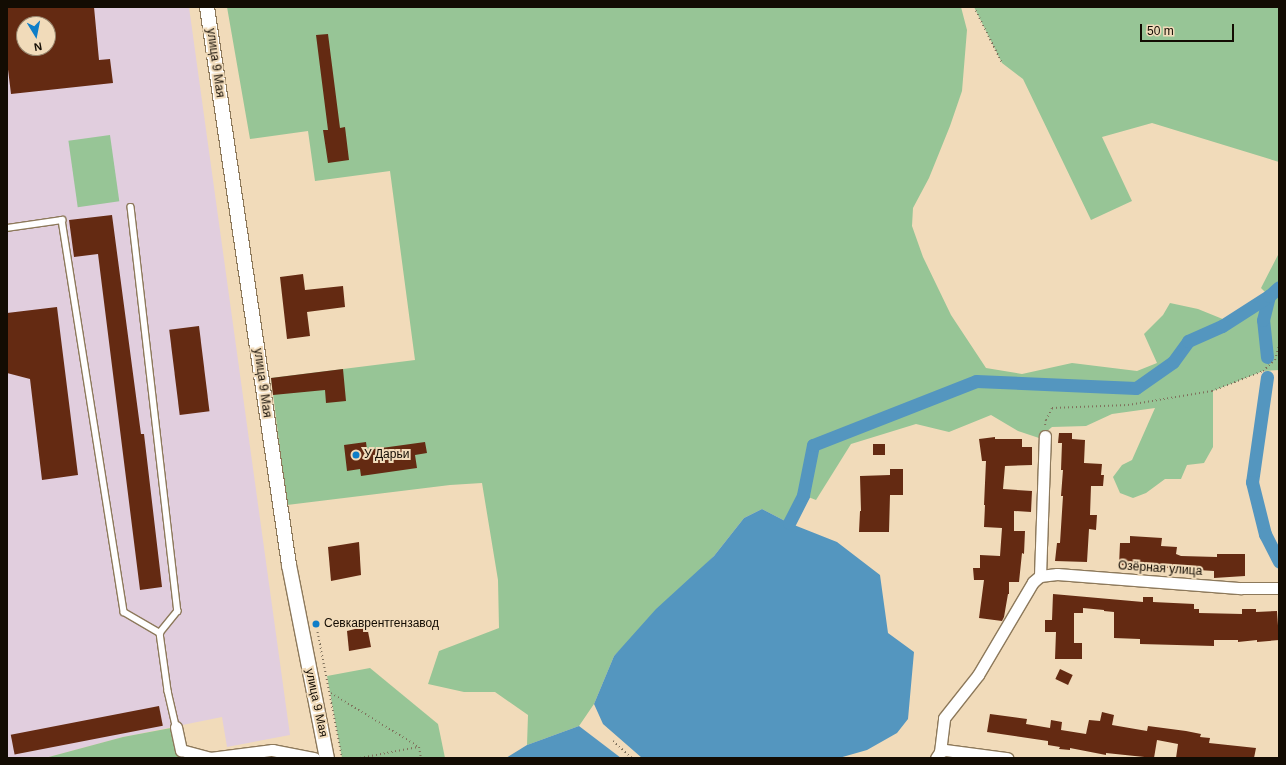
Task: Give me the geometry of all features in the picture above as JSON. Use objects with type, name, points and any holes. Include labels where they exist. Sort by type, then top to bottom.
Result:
[{"type":"street","name":"улица 9 Мая","points":[[207,7],[289,565],[327,758]]},
{"type":"street","points":[[1007,758],[952,750],[938,755],[944,718],[978,675],[1033,582],[1040,576],[1045,436]]},
{"type":"street","name":"Озёрная улица","points":[[1040,576],[1057,574],[1241,588],[1279,588]]},
{"type":"street","points":[[176,727],[181,750],[210,758],[272,750],[314,758]]},
{"type":"lane","points":[[131,207],[178,612],[160,633],[168,691],[176,727]]},
{"type":"lane","points":[[7,228],[62,220],[124,612],[160,633]]},
{"type":"path","points":[[974,7],[1002,63]]},
{"type":"path","points":[[1045,436],[1046,420],[1052,408],[1128,405],[1212,391],[1263,371],[1275,360],[1279,345]]},
{"type":"path","points":[[316,624],[342,758]]},
{"type":"path","points":[[330,692],[419,747],[421,758]]},
{"type":"path","points":[[613,741],[632,758]]},
{"type":"path","points":[[360,758],[419,747]]},
{"type":"shaded area","points":[[7,7],[189,7],[290,735],[227,747],[222,717],[123,737],[45,758],[7,758]]},
{"type":"green space","points":[[227,7],[961,7],[967,30],[962,91],[929,178],[913,208],[912,226],[923,257],[951,315],[986,368],[1022,374],[1072,363],[1137,371],[1157,363],[1144,334],[1163,315],[1170,303],[1198,309],[1230,322],[1269,296],[1261,288],[1279,253],[1279,370],[1263,371],[1213,391],[1213,447],[1204,463],[1187,465],[1181,479],[1165,479],[1146,493],[1133,498],[1120,493],[1113,477],[1122,465],[1132,460],[1155,408],[1112,414],[1086,426],[1052,427],[1039,438],[1018,431],[991,415],[949,432],[916,424],[851,444],[816,500],[803,495],[789,523],[762,509],[744,518],[714,556],[614,656],[594,704],[579,726],[527,745],[528,715],[495,692],[464,692],[428,684],[439,651],[499,628],[498,580],[482,483],[450,485],[287,505],[271,378],[415,360],[390,171],[315,181],[308,131],[250,139]]},
{"type":"green space","points":[[974,7],[1279,7],[1279,162],[1152,123],[1102,137],[1132,201],[1091,220],[1023,79],[1002,63]]},
{"type":"green space","points":[[110,135],[119,201],[78,207],[68,141]]},
{"type":"green space","points":[[370,668],[438,724],[445,758],[342,758],[327,676]]},
{"type":"green space","points":[[176,727],[181,750],[210,758],[45,758],[123,737]]},
{"type":"green space","points":[[272,750],[314,758],[210,758]]},
{"type":"water","points":[[762,509],[789,523],[837,542],[880,575],[888,633],[914,652],[908,719],[897,733],[867,750],[839,758],[642,758],[603,724],[594,704],[614,656],[656,609],[714,556],[744,518]]},
{"type":"water","points":[[579,726],[621,758],[506,758],[527,745]]},
{"type":"building","points":[[7,7],[94,7],[99,60],[110,59],[113,83],[11,94],[7,61]]},
{"type":"building","points":[[328,34],[340,128],[345,127],[349,160],[328,163],[323,130],[328,130],[316,35]]},
{"type":"building","points":[[112,215],[141,434],[144,434],[162,587],[140,590],[98,254],[74,257],[69,220]]},
{"type":"building","points":[[303,274],[305,290],[343,286],[345,307],[307,312],[310,336],[287,339],[280,277]]},
{"type":"building","points":[[57,307],[78,475],[42,480],[30,379],[7,373],[7,313]]},
{"type":"building","points":[[199,326],[209,411],[180,415],[169,330]]},
{"type":"building","points":[[343,369],[346,401],[326,403],[325,390],[273,395],[271,378]]},
{"type":"building","points":[[1059,433],[1072,433],[1072,439],[1085,440],[1084,463],[1102,464],[1101,475],[1104,475],[1103,486],[1091,486],[1090,515],[1097,515],[1096,530],[1089,529],[1087,562],[1055,561],[1057,543],[1060,543],[1063,496],[1061,496],[1063,470],[1061,470],[1062,443],[1058,443]]},
{"type":"building","points":[[995,437],[995,439],[1022,439],[1022,447],[1032,447],[1032,465],[1005,466],[1003,489],[1032,491],[1031,512],[1014,511],[1014,531],[1025,531],[1024,554],[1022,553],[1019,582],[1009,582],[1009,594],[1002,621],[979,618],[984,580],[974,580],[973,568],[980,568],[980,555],[1000,556],[1002,528],[984,527],[986,461],[982,461],[979,439]]},
{"type":"building","points":[[366,442],[367,450],[425,442],[427,453],[415,455],[417,468],[361,476],[360,469],[347,471],[344,445]]},
{"type":"building","points":[[873,444],[885,444],[885,455],[873,455]]},
{"type":"building","points":[[890,469],[903,469],[903,495],[890,495],[889,532],[859,532],[861,511],[860,476],[890,475]]},
{"type":"building","points":[[1130,536],[1162,538],[1161,546],[1177,547],[1176,554],[1181,556],[1217,557],[1217,554],[1245,554],[1245,576],[1214,578],[1214,571],[1119,565],[1120,543],[1130,543]]},
{"type":"building","points":[[359,542],[361,575],[331,581],[328,547]]},
{"type":"building","points":[[1053,594],[1143,602],[1143,597],[1153,597],[1153,602],[1194,604],[1194,609],[1199,609],[1199,613],[1242,614],[1242,609],[1256,609],[1256,612],[1277,611],[1279,640],[1238,642],[1238,640],[1214,640],[1214,646],[1140,644],[1140,639],[1114,638],[1114,612],[1083,608],[1083,613],[1074,613],[1074,643],[1082,643],[1082,659],[1055,659],[1056,632],[1045,632],[1045,620],[1052,620]]},
{"type":"building","points":[[367,626],[371,647],[349,651],[347,631]]},
{"type":"building","points":[[1060,669],[1073,675],[1068,685],[1055,679]]},
{"type":"building","points":[[159,706],[163,726],[15,754],[11,735]]},
{"type":"building","points":[[1102,712],[1114,715],[1112,725],[1147,731],[1148,726],[1186,731],[1201,734],[1200,737],[1210,738],[1209,743],[1256,748],[1254,758],[1176,758],[1178,744],[1157,740],[1154,758],[1106,753],[1106,755],[1070,748],[1070,750],[1059,749],[1060,747],[1048,745],[1048,741],[987,732],[990,714],[1027,719],[1026,724],[1050,728],[1051,720],[1062,722],[1061,730],[1086,734],[1089,720],[1100,721]]},
{"type":"waterway","points":[[789,523],[803,495],[813,445],[976,381],[1136,388],[1173,362],[1188,341],[1222,326],[1269,296],[1279,287]]},
{"type":"waterway","points":[[1267,357],[1263,320],[1269,296]]},
{"type":"waterway","points":[[1267,377],[1252,482],[1265,534],[1279,562]]},
{"type":"place","name":"У Дарьи","points":[[356,455]]},
{"type":"place","name":"Севкаврентгензавод","points":[[316,624]]}]
